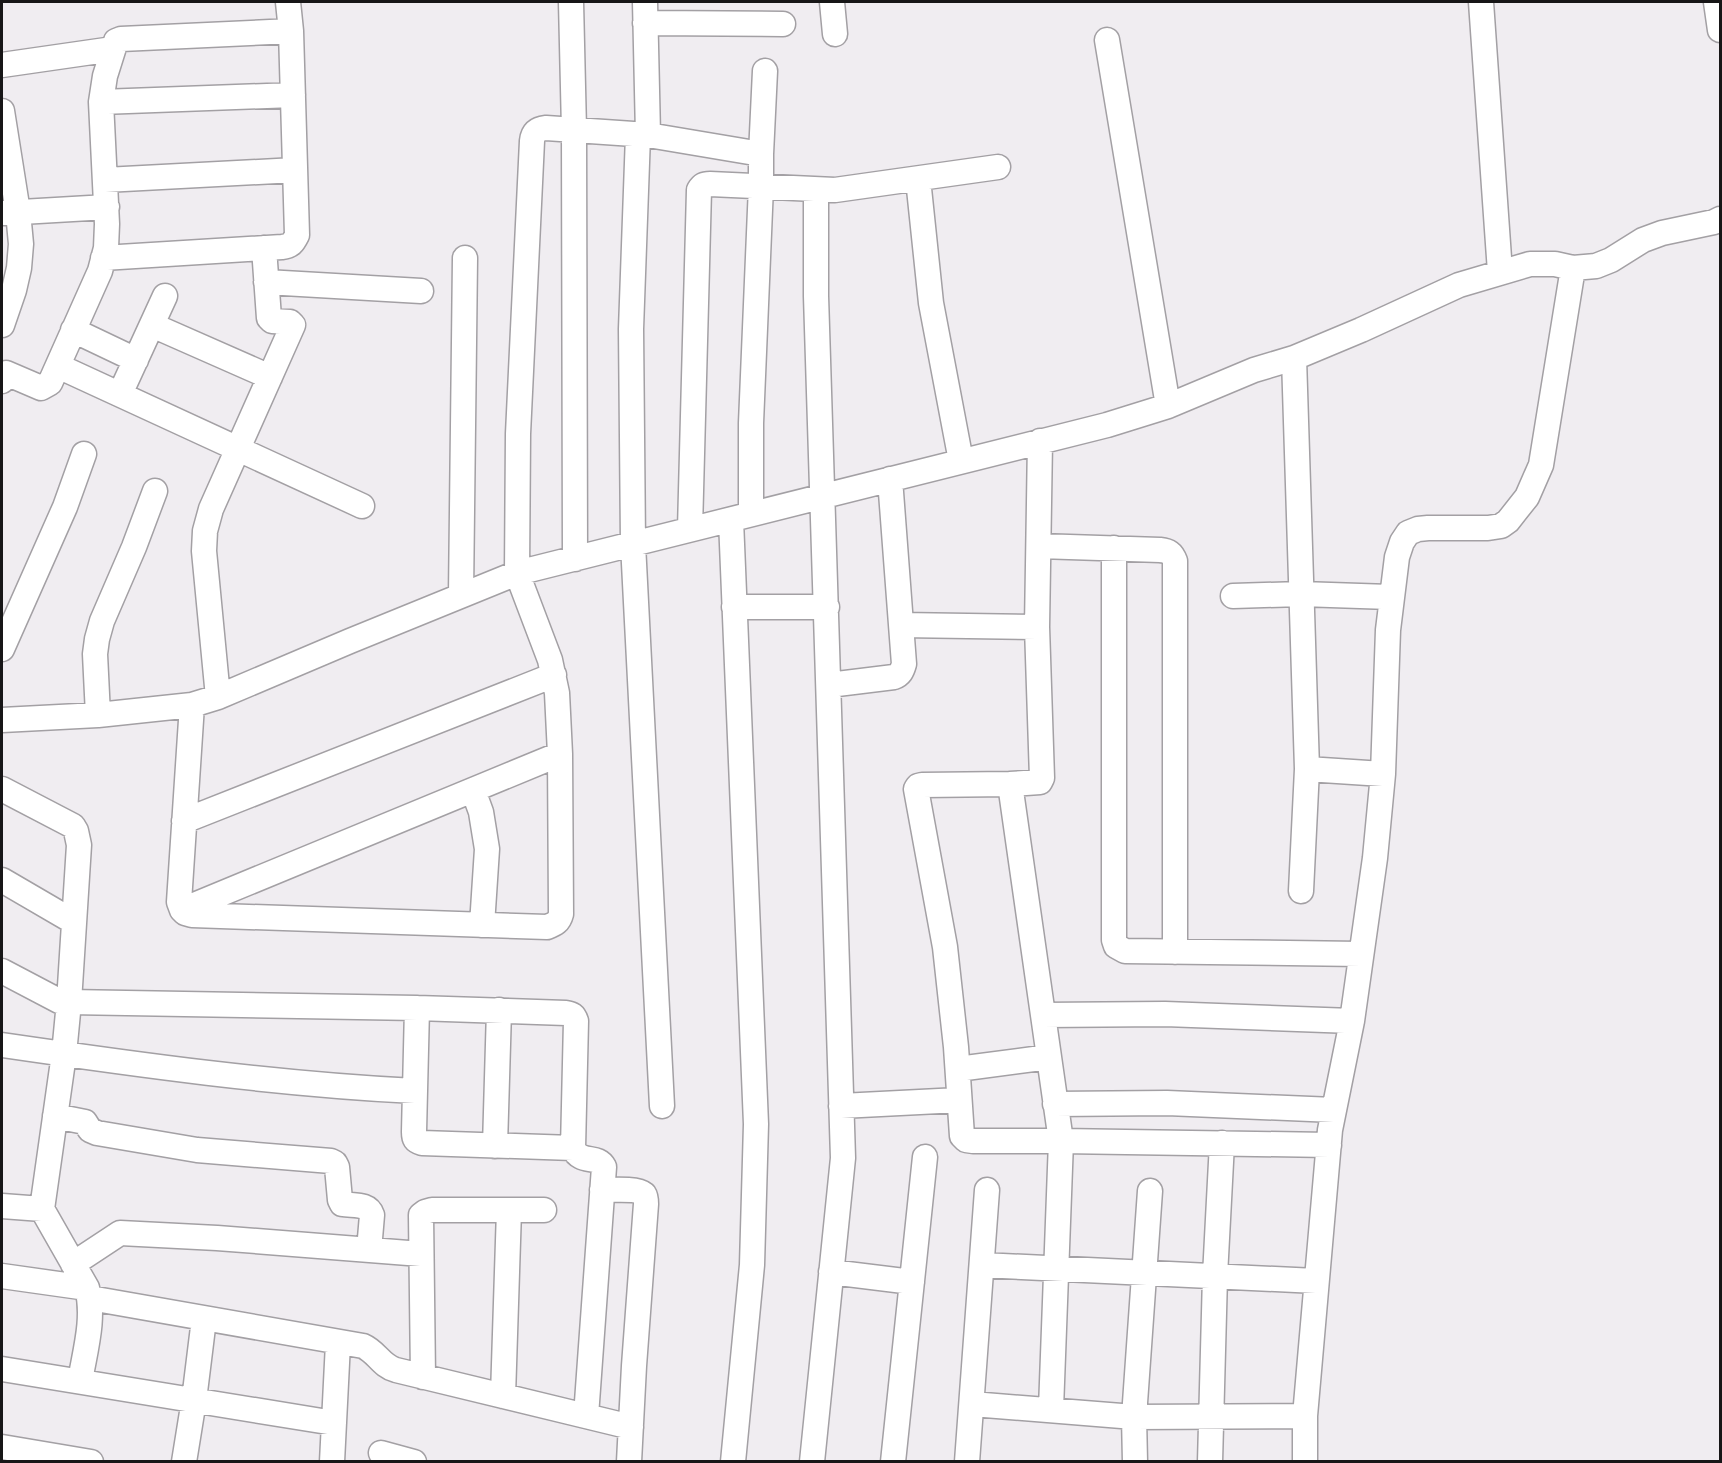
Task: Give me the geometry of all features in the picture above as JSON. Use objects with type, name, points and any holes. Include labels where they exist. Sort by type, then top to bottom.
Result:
[{"type":"street","points":[[103,258],[290,246],[294,242],[297,235],[291,31],[288,2]]},
{"type":"street","points":[[571,2],[574,130],[575,559]]},
{"type":"street","points":[[832,2],[835,34]]},
{"type":"street","points":[[1481,2],[1500,272]]},
{"type":"street","points":[[1716,2],[1720,30]]},
{"type":"street","points":[[662,1106],[633,544],[632,329],[643,135],[645,12],[710,12],[783,24]]},
{"type":"street","points":[[3,375],[41,388],[50,383],[100,271],[106,248],[107,207],[101,102],[116,41],[291,31]]},
{"type":"street","points":[[1107,40],[1168,406]]},
{"type":"street","points":[[2,65],[113,49]]},
{"type":"street","points":[[733,1461],[752,1265],[756,1124],[734,607],[751,423],[765,71]]},
{"type":"street","points":[[101,102],[293,95]]},
{"type":"street","points":[[2,111],[10,213],[21,244],[14,290],[2,325]]},
{"type":"street","points":[[192,705],[179,902],[185,913],[547,927],[559,921],[561,914],[560,754],[557,693],[550,660],[517,573],[518,434],[531,141],[538,129],[546,128],[643,135],[761,154]]},
{"type":"street","points":[[690,530],[699,190],[701,186],[705,184],[816,190],[853,189],[998,167]]},
{"type":"street","points":[[105,180],[295,170]]},
{"type":"street","points":[[918,178],[931,303],[961,461]]},
{"type":"street","points":[[812,1461],[843,1158],[816,296],[816,190]]},
{"type":"street","points":[[10,213],[107,207]]},
{"type":"street","points":[[2,720],[98,716],[192,705],[218,697],[517,573],[1107,425],[1168,406],[1254,370],[1294,358],[1459,285],[1530,264],[1555,264],[1573,268],[1596,266],[1611,260],[1643,240],[1720,219]]},
{"type":"street","points":[[218,697],[204,551],[205,531],[211,509],[293,326],[290,321],[272,321],[269,318],[264,248]]},
{"type":"street","points":[[461,595],[465,258]]},
{"type":"street","points":[[1305,1461],[1305,1416],[1329,1145],[1352,1021],[1375,858],[1383,774],[1390,597],[1397,557],[1401,542],[1408,533],[1428,528],[1501,526],[1508,521],[1527,497],[1541,465],[1573,268]]},
{"type":"street","points":[[266,282],[421,291]]},
{"type":"street","points":[[120,394],[165,296]]},
{"type":"street","points":[[152,325],[270,377]]},
{"type":"street","points":[[73,330],[136,360]]},
{"type":"street","points":[[1294,358],[1307,769],[1301,891]]},
{"type":"street","points":[[58,366],[362,506]]},
{"type":"street","points":[[1041,441],[1037,627],[1042,778],[1040,782],[1034,783],[922,784],[916,789],[945,947],[962,1136],[966,1140],[973,1141],[1329,1145]]},
{"type":"street","points":[[2,649],[65,507],[84,454]]},
{"type":"street","points":[[829,684],[899,675],[904,664],[890,479]]},
{"type":"street","points":[[98,716],[95,654],[97,639],[102,621],[155,491]]},
{"type":"street","points":[[1039,546],[1168,551],[1173,555],[1175,561],[1174,952]]},
{"type":"street","points":[[1114,549],[1114,940],[1116,946],[1125,951],[1361,954]]},
{"type":"street","points":[[1233,596],[1301,594],[1390,597]]},
{"type":"street","points":[[734,607],[827,607]]},
{"type":"street","points":[[901,625],[1037,627]]},
{"type":"street","points":[[184,821],[554,675]]},
{"type":"street","points":[[182,910],[560,754]]},
{"type":"street","points":[[1307,769],[1383,774]]},
{"type":"street","points":[[1010,784],[1061,1141],[1051,1409]]},
{"type":"street","points":[[2,789],[73,826],[79,845],[64,1054],[42,1209],[88,1293],[91,1313],[80,1382]]},
{"type":"street","points":[[473,790],[481,812],[487,849],[483,925]]},
{"type":"street","points":[[2,880],[74,922]]},
{"type":"street","points":[[2,971],[47,996],[69,1002],[566,1012],[575,1017],[573,1148],[581,1157],[603,1163],[585,1416]]},
{"type":"street","points":[[417,1008],[414,1138],[417,1142],[573,1148]]},
{"type":"street","points":[[495,1146],[499,1011]]},
{"type":"street","points":[[1043,1015],[1165,1014],[1352,1021]]},
{"type":"street","points":[[2,1045],[228,1076],[334,1087],[415,1091]]},
{"type":"street","points":[[957,1069],[1049,1057]]},
{"type":"street","points":[[841,1106],[959,1100]]},
{"type":"street","points":[[1055,1104],[1167,1103],[1334,1110]]},
{"type":"street","points":[[55,1116],[85,1122],[90,1130],[97,1133],[197,1150],[331,1161],[337,1167],[342,1204],[364,1206],[371,1211],[369,1250]]},
{"type":"street","points":[[1209,1461],[1222,1143]]},
{"type":"street","points":[[893,1461],[925,1158]]},
{"type":"street","points":[[602,1190],[635,1190],[642,1193],[646,1204],[629,1461]]},
{"type":"street","points":[[967,1461],[987,1190]]},
{"type":"street","points":[[1135,1461],[1134,1417],[1150,1191]]},
{"type":"street","points":[[2,1206],[42,1209]]},
{"type":"street","points":[[503,1396],[509,1210]]},
{"type":"street","points":[[423,1377],[421,1215],[425,1212],[544,1210]]},
{"type":"street","points":[[73,1264],[120,1233],[218,1238],[421,1254]]},
{"type":"street","points":[[982,1265],[1316,1281]]},
{"type":"street","points":[[831,1272],[912,1282]]},
{"type":"street","points":[[2,1276],[204,1319],[363,1346],[371,1350],[389,1368],[631,1427]]},
{"type":"street","points":[[184,1461],[204,1319]]},
{"type":"street","points":[[332,1461],[338,1343]]},
{"type":"street","points":[[2,1369],[334,1423]]},
{"type":"street","points":[[972,1404],[1134,1417],[1305,1416]]},
{"type":"street","points":[[2,1447],[91,1461]]},
{"type":"street","points":[[381,1453],[414,1461]]}]
